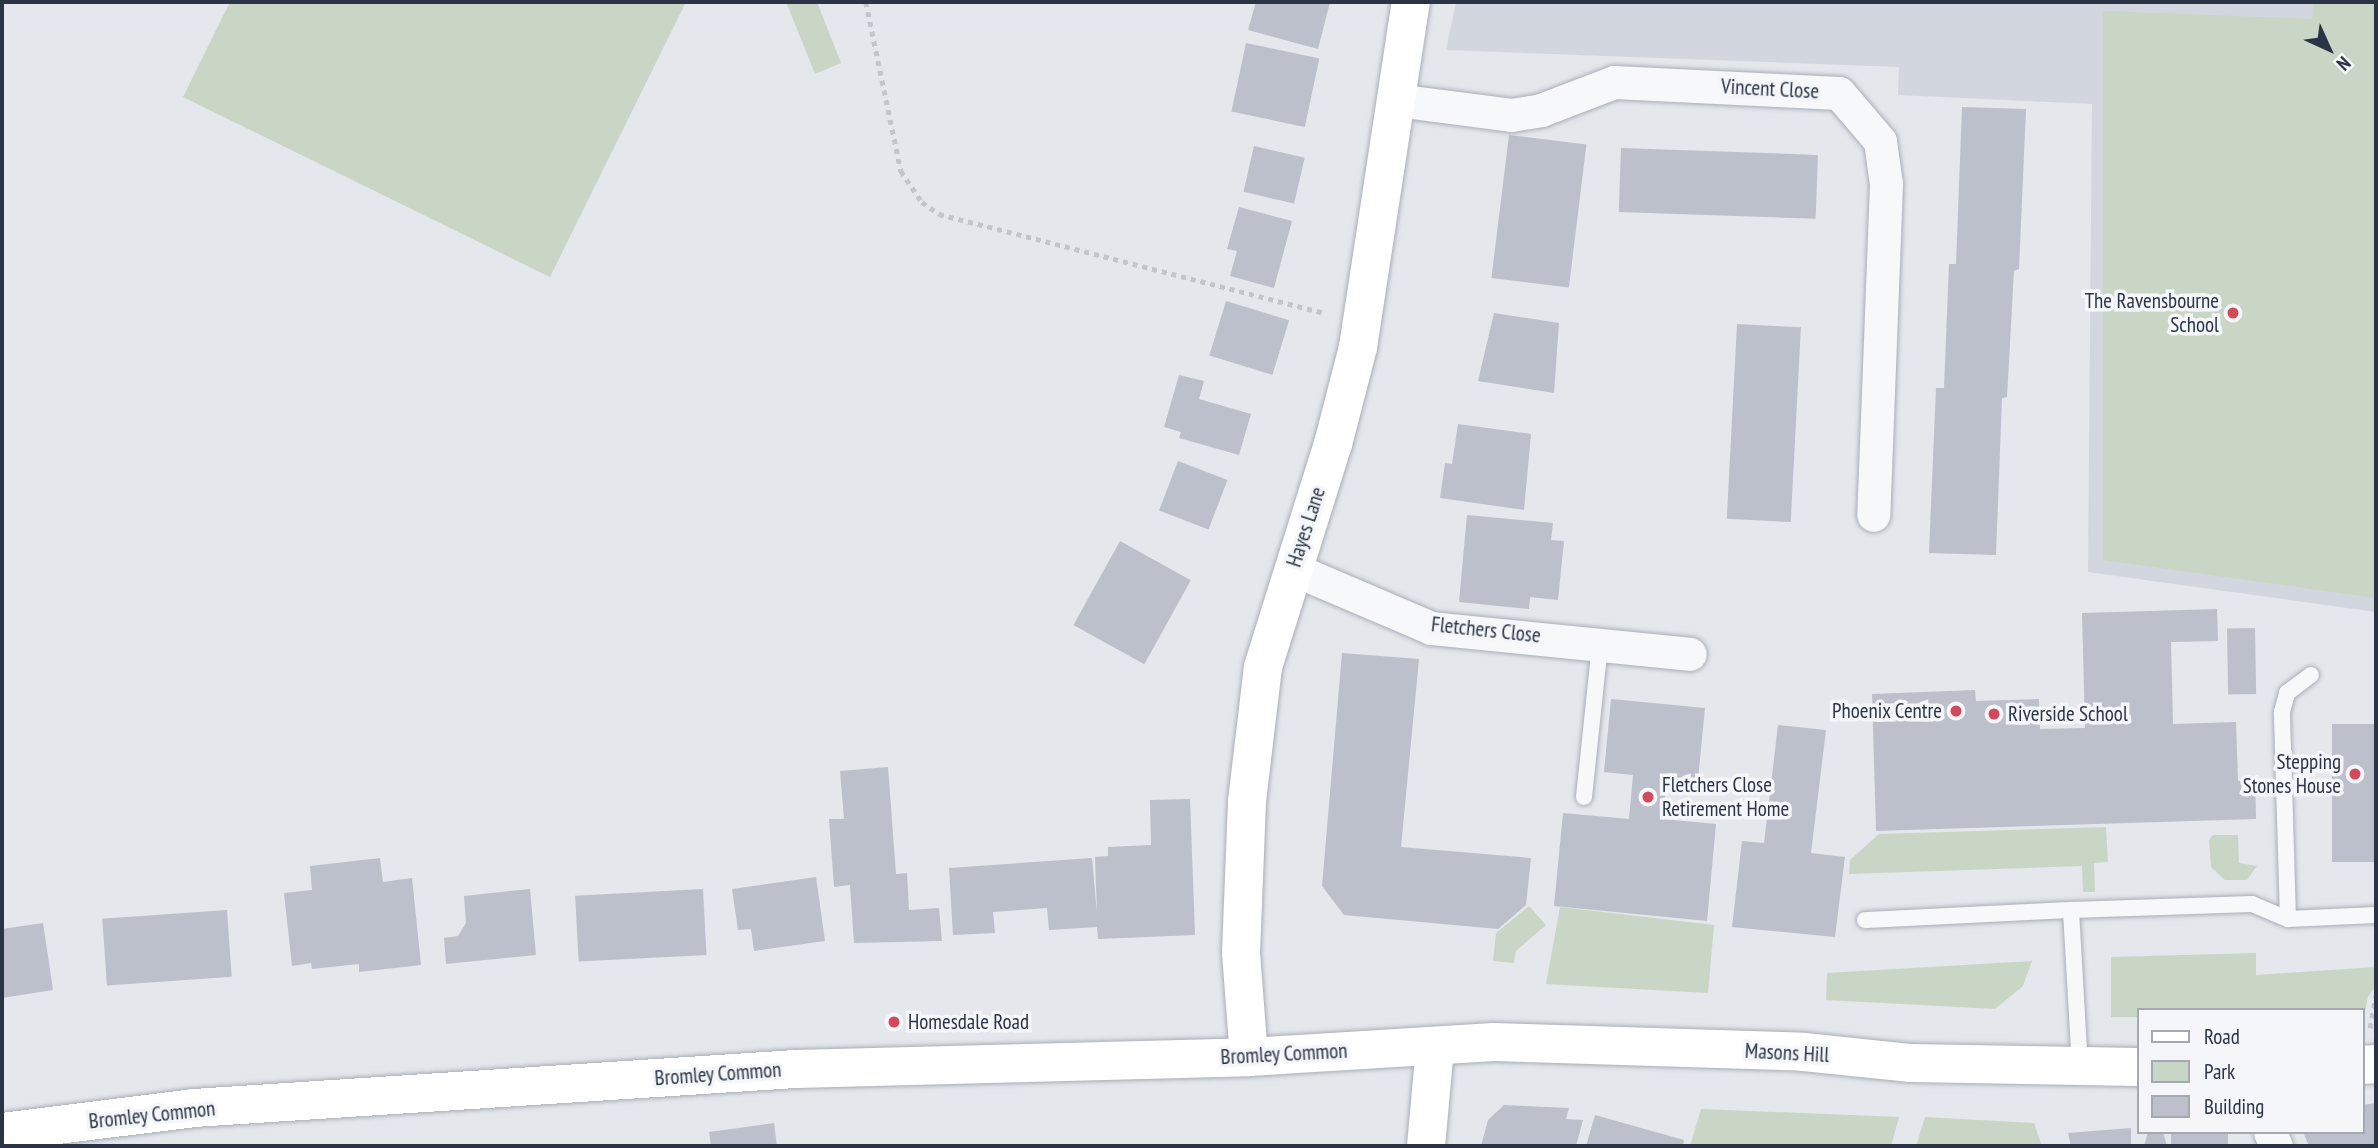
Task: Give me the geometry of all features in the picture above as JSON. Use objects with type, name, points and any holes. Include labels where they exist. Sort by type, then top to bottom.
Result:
[{"type":"main road","name":"Hayes Lane","points":[[1249,1057],[1241,952],[1247,801],[1263,667],[1333,444],[1362,323],[1411,2]]},
{"type":"main road","name":"Masons Hill","points":[[1435,1046],[1494,1042],[1601,1045],[1804,1052],[1911,1063],[2136,1067]]},
{"type":"main road","name":"Bromley Common","points":[[2,1132],[194,1108],[796,1069],[1249,1057],[1435,1046]]},
{"type":"main road","points":[[1426,1146],[1435,1046]]},
{"type":"street","name":"Vincent Close","points":[[1396,100],[1511,115],[1541,110],[1614,82],[1839,93],[1880,141],[1886,184],[1873,515]]},
{"type":"street","name":"Fletchers Close","points":[[1293,569],[1431,628],[1690,654]]},
{"type":"lane","points":[[1584,797],[1600,644]]},
{"type":"lane","points":[[2288,919],[2283,712],[2287,693],[2311,675]]},
{"type":"lane","points":[[1865,920],[2252,904],[2288,919],[2376,915]]},
{"type":"lane","points":[[2071,910],[2080,1067]]},
{"type":"path","points":[[866,2],[901,171],[922,202],[939,214],[1362,323]]},
{"type":"shaded area","name":"The Ravensbourne School","points":[[1456,2],[2376,2],[2376,612],[2088,572],[2092,104],[1898,95],[1899,67],[1446,50]]},
{"type":"green space","points":[[230,2],[686,2],[550,277],[183,97]]},
{"type":"green space","points":[[786,2],[817,2],[841,63],[815,74]]},
{"type":"green space","name":"The Ravensbourne School","points":[[2313,2],[2376,2],[2376,598],[2103,560],[2103,11],[2312,19]]},
{"type":"green space","points":[[2106,827],[2108,862],[2094,863],[2095,892],[2083,892],[2082,866],[1849,874],[1850,860],[1879,834]]},
{"type":"green space","points":[[2213,835],[2238,835],[2239,863],[2257,866],[2247,880],[2225,880],[2211,867],[2209,840]]},
{"type":"green space","points":[[1529,906],[1546,925],[1516,951],[1514,963],[1493,961],[1496,933]]},
{"type":"green space","points":[[1560,907],[1714,925],[1708,993],[1546,984]]},
{"type":"green space","points":[[2256,953],[2256,975],[2376,967],[2376,985],[2368,997],[2364,1017],[2364,1008],[2136,1008],[2136,1017],[2111,1017],[2111,957]]},
{"type":"green space","points":[[2032,961],[2023,986],[1995,1009],[1826,1000],[1827,973]]},
{"type":"green space","points":[[1701,1109],[1899,1117],[1891,1146],[1690,1146]]},
{"type":"green space","points":[[1925,1117],[2034,1123],[2042,1146],[1916,1146]]},
{"type":"building","points":[[1256,2],[1330,2],[1318,49],[1248,30]]},
{"type":"building","points":[[1246,43],[1319,59],[1305,127],[1231,111]]},
{"type":"building","points":[[1962,107],[2026,109],[2019,269],[2014,271],[2007,397],[2002,398],[1996,555],[1929,553],[1936,388],[1944,388],[1949,264],[1956,264]]},
{"type":"building","points":[[1509,135],[1586,145],[1569,287],[1491,278]]},
{"type":"building","points":[[1254,146],[1305,158],[1294,203],[1243,192]]},
{"type":"building","points":[[1621,148],[1818,155],[1816,219],[1619,212]]},
{"type":"building","points":[[1239,207],[1292,221],[1274,288],[1230,276],[1237,251],[1227,249]]},
{"type":"building","points":[[1226,301],[1289,320],[1272,375],[1209,356]]},
{"type":"building","points":[[1494,313],[1559,323],[1554,393],[1478,381]]},
{"type":"building","points":[[1737,324],[1801,327],[1791,522],[1727,519]]},
{"type":"building","points":[[1179,375],[1204,381],[1199,399],[1251,414],[1239,455],[1179,438],[1181,432],[1164,427]]},
{"type":"building","points":[[1458,424],[1531,434],[1524,510],[1440,498],[1445,463],[1452,464]]},
{"type":"building","points":[[1178,461],[1227,480],[1208,529],[1159,510]]},
{"type":"building","points":[[1467,515],[1553,523],[1551,540],[1564,541],[1558,600],[1530,597],[1529,609],[1459,602]]},
{"type":"building","points":[[1120,541],[1191,580],[1144,664],[1073,625]]},
{"type":"building","name":"Phoenix Centre","points":[[2217,609],[2218,641],[2171,642],[2173,724],[2236,722],[2238,781],[2255,780],[2256,819],[1876,831],[1872,694],[1975,690],[1976,701],[2039,699],[2040,729],[2085,728],[2082,613]]},
{"type":"building","points":[[2227,628],[2255,628],[2256,694],[2228,694]]},
{"type":"building","points":[[1342,653],[1419,659],[1401,847],[1531,858],[1526,905],[1498,929],[1344,915],[1322,886]]},
{"type":"building","name":"Fletchers Close Retirement Home","points":[[1611,699],[1705,708],[1698,780],[1667,777],[1663,819],[1716,824],[1707,921],[1554,906],[1563,813],[1629,819],[1633,775],[1604,772]]},
{"type":"building","name":"Stepping Stones House","points":[[2332,724],[2376,724],[2376,862],[2332,862]]},
{"type":"building","points":[[1778,725],[1826,730],[1811,853],[1845,857],[1835,937],[1732,927],[1742,841],[1764,843]]},
{"type":"building","points":[[888,767],[896,874],[907,873],[909,910],[939,908],[942,941],[854,943],[850,885],[834,887],[829,819],[844,819],[840,771]]},
{"type":"building","points":[[1190,799],[1195,935],[1098,939],[1097,927],[1049,930],[1047,908],[993,912],[995,933],[953,935],[949,868],[1092,858],[1097,914],[1095,857],[1108,856],[1108,847],[1151,845],[1150,800]]},
{"type":"building","points":[[380,858],[383,882],[412,878],[421,965],[359,972],[359,964],[312,969],[311,963],[292,966],[284,893],[312,890],[310,866]]},
{"type":"building","points":[[816,877],[825,941],[754,951],[751,929],[738,930],[732,889]]},
{"type":"building","points":[[530,889],[536,955],[446,964],[444,938],[458,936],[466,923],[464,896]]},
{"type":"building","points":[[703,889],[706,955],[579,962],[575,896]]},
{"type":"building","points":[[227,910],[232,977],[107,986],[102,919]]},
{"type":"building","points":[[43,923],[53,990],[2,998],[2,929]]},
{"type":"building","points":[[2376,1103],[2376,1146],[2309,1146],[2304,1134],[2364,1134],[2364,1105]]},
{"type":"building","points":[[1504,1105],[1569,1108],[1566,1119],[1583,1120],[1576,1146],[1481,1146],[1488,1120]]},
{"type":"building","points":[[1595,1115],[1684,1140],[1683,1146],[1586,1146]]},
{"type":"building","points":[[774,1123],[777,1146],[711,1146],[709,1132]]},
{"type":"building","points":[[2131,1128],[2131,1146],[2071,1146],[2068,1133]]},
{"type":"building","points":[[2147,1134],[2164,1134],[2167,1146],[2144,1146]]},
{"type":"building","points":[[2171,1134],[2228,1134],[2228,1146],[2171,1146]]},
{"type":"place","name":"The Ravensbourne School","points":[[2233,313]]},
{"type":"place","name":"Phoenix Centre","points":[[1956,711]]},
{"type":"place","name":"Riverside School","points":[[1994,714]]},
{"type":"place","name":"Stepping Stones House","points":[[2355,774]]},
{"type":"place","name":"Fletchers Close Retirement Home","points":[[1648,797]]},
{"type":"place","name":"Homesdale Road","points":[[894,1022]]}]
